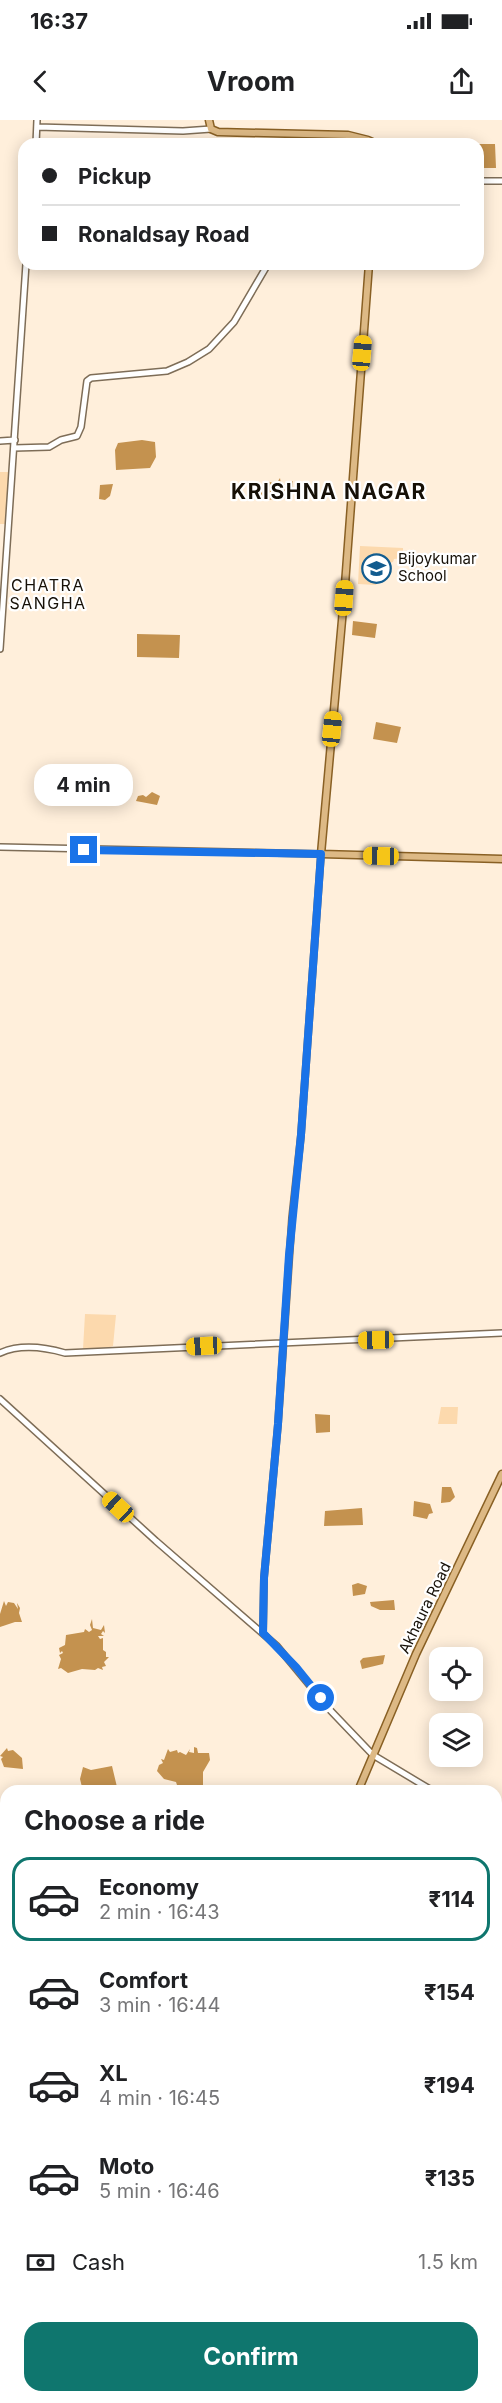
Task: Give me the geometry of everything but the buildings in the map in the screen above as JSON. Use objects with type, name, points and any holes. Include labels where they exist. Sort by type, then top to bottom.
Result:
[{"type":"main road","points":[[209,120],[211,129],[227,132],[360,138]]},
{"type":"main road","points":[[369,270],[343,607],[321,854],[502,860]]},
{"type":"main road","name":"Akhaura Road","points":[[360,1785],[416,1653],[502,1473]]},
{"type":"street","points":[[36,138],[37,120]]},
{"type":"street","points":[[37,127],[183,131],[211,129]]},
{"type":"street","points":[[484,179],[502,180]]},
{"type":"street","points":[[0,649],[26,270]]},
{"type":"street","points":[[14,448],[49,447],[77,436],[81,427],[87,381],[91,378],[167,371],[209,349],[234,322],[264,270]]},
{"type":"street","points":[[0,441],[15,440]]},
{"type":"street","points":[[0,847],[321,854],[301,1135],[264,1578],[263,1633]]},
{"type":"street","points":[[0,1353],[12,1348],[48,1348],[65,1353],[502,1333]]},
{"type":"street","points":[[0,1399],[156,1541],[263,1633],[296,1667],[330,1710],[373,1755],[423,1785]]},
{"type":"shaded area","points":[[484,144],[495,144],[496,168],[484,168]]},
{"type":"shaded area","points":[[142,440],[155,442],[156,457],[150,468],[116,470],[115,450],[118,443]]},
{"type":"shaded area","points":[[0,472],[11,472],[6,524],[0,524]]},
{"type":"shaded area","points":[[280,478],[281,484],[287,485],[293,481],[292,492],[289,489],[285,490],[281,498],[269,500],[261,495],[262,484],[267,481],[276,484]]},
{"type":"shaded area","points":[[113,484],[110,496],[105,500],[99,499],[100,485]]},
{"type":"shaded area","points":[[360,546],[403,548],[403,558],[394,559],[389,563],[389,570],[383,570],[382,582],[377,582],[376,585],[358,584]]},
{"type":"shaded area","points":[[353,621],[377,624],[375,638],[352,635]]},
{"type":"shaded area","points":[[137,634],[180,635],[179,658],[137,657]]},
{"type":"shaded area","points":[[376,722],[401,727],[397,743],[373,739]]},
{"type":"shaded area","points":[[152,792],[160,796],[157,805],[136,801],[138,796],[146,797]]},
{"type":"shaded area","points":[[85,1314],[116,1315],[113,1346],[103,1349],[83,1349]]},
{"type":"shaded area","points":[[441,1407],[458,1407],[457,1424],[438,1424]]},
{"type":"shaded area","points":[[315,1414],[330,1415],[330,1432],[316,1433]]},
{"type":"shaded area","points":[[442,1487],[451,1487],[455,1497],[450,1502],[441,1503]]},
{"type":"shaded area","points":[[414,1501],[430,1504],[433,1513],[429,1514],[427,1519],[413,1516]]},
{"type":"shaded area","points":[[362,1508],[363,1525],[324,1526],[325,1511]]},
{"type":"shaded area","points":[[358,1583],[367,1586],[365,1594],[353,1596],[352,1585]]},
{"type":"shaded area","points":[[394,1600],[395,1610],[380,1610],[371,1606],[370,1602]]},
{"type":"shaded area","points":[[4,1601],[6,1606],[8,1602],[14,1603],[18,1609],[17,1603],[22,1622],[0,1627],[0,1614]]},
{"type":"shaded area","points":[[92,1619],[93,1628],[101,1630],[104,1625],[105,1633],[103,1631],[101,1634],[104,1636],[98,1636],[100,1639],[103,1638],[103,1650],[106,1652],[106,1657],[109,1657],[104,1662],[106,1666],[102,1667],[103,1670],[82,1669],[68,1673],[61,1668],[58,1669],[61,1659],[59,1655],[63,1653],[62,1651],[60,1653],[59,1648],[65,1645],[66,1635],[84,1632],[85,1629],[89,1632],[92,1630],[90,1625]]},
{"type":"shaded area","points":[[385,1655],[383,1664],[362,1669],[360,1661],[363,1658]]},
{"type":"shaded area","points":[[194,1747],[197,1748],[198,1753],[209,1753],[210,1760],[203,1772],[203,1785],[177,1785],[176,1782],[164,1779],[157,1771],[168,1749],[170,1752],[177,1750],[178,1753],[186,1755],[190,1749],[189,1752],[194,1753]]},
{"type":"shaded area","points":[[7,1748],[8,1751],[13,1750],[22,1758],[23,1769],[4,1767],[1,1759],[3,1757],[0,1756]]},
{"type":"shaded area","points":[[112,1766],[117,1785],[82,1785],[80,1779],[83,1767],[91,1770]]},
{"type":"place","name":"Bijoykumar School","points":[[377,568]]},
{"type":"district","name":"KRISHNA NAGAR","points":[[329,492]]},
{"type":"district","name":"CHATRA SANGHA","points":[[48,594]]},
{"type":"route","points":[[84,850],[321,854],[301,1135],[292,1218],[278,1424],[264,1578],[263,1633],[296,1667],[321,1698]]}]
